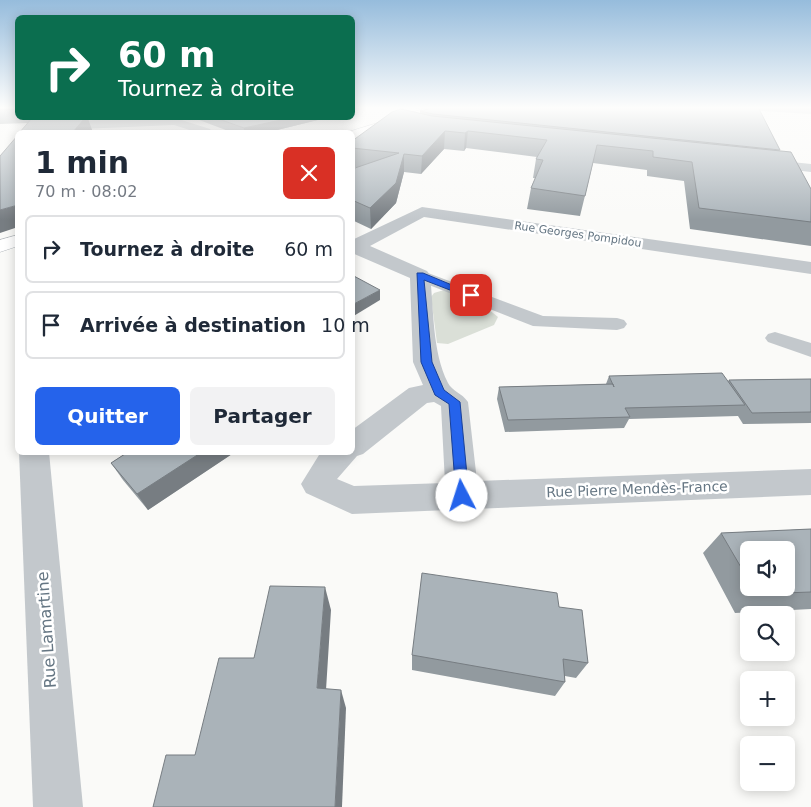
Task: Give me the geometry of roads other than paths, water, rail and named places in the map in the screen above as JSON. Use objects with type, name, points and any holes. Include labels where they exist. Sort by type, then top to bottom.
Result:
[{"type":"main road","points":[[0,246],[15,241]]},
{"type":"street","points":[[753,162],[811,168]]},
{"type":"street","name":"Rue Georges Pompidou","points":[[355,248],[422,212],[811,268]]},
{"type":"street","points":[[355,248],[420,275],[426,362],[439,392],[454,402],[462,496]]},
{"type":"street","points":[[355,444],[418,395],[439,392]]},
{"type":"street","name":"Rue Lamartine","points":[[34,455],[58,807]]},
{"type":"street","name":"Rue Pierre Mendès-France","points":[[340,455],[330,464],[317,484],[352,500],[811,482]]},
{"type":"lane","points":[[420,275],[540,322],[616,324]]},
{"type":"lane","points":[[775,338],[811,350]]}]
